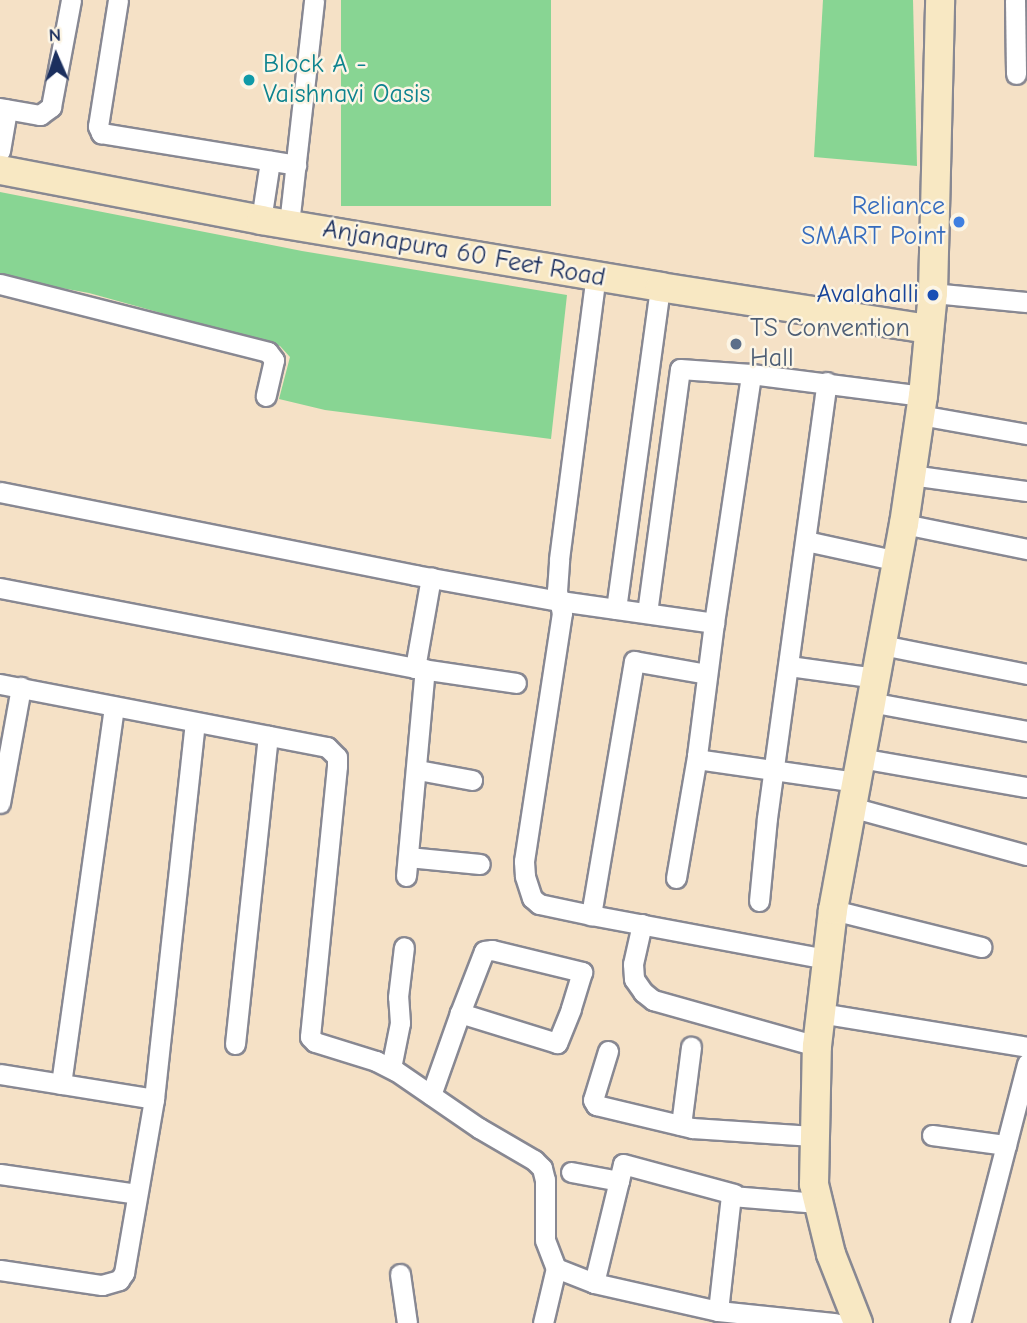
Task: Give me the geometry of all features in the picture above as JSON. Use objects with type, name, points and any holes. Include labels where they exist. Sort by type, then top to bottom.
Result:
[{"type":"street","points":[[0,151],[4,109],[40,115],[51,107],[71,0]]},
{"type":"street","points":[[118,0],[98,126],[101,133],[296,165]]},
{"type":"street","points":[[289,224],[314,0]]},
{"type":"street","points":[[858,1323],[831,1254],[818,1203],[812,1161],[817,1046],[825,959],[833,909],[898,561],[921,405],[933,293],[940,0]]},
{"type":"street","points":[[1015,0],[1016,74]]},
{"type":"street","points":[[261,220],[270,161]]},
{"type":"street","name":"Anjanapura 60 Feet Road","points":[[0,170],[261,220],[660,287],[929,328]]},
{"type":"street","points":[[596,276],[559,559],[562,614],[526,849],[525,876],[532,898],[540,904],[591,915],[825,959]]},
{"type":"street","points":[[0,284],[268,352],[274,360],[266,396]]},
{"type":"street","points":[[616,608],[660,287]]},
{"type":"street","points":[[933,293],[1027,302]]},
{"type":"street","points":[[647,613],[680,369],[751,373],[827,382],[1027,433]]},
{"type":"street","points":[[676,878],[697,756],[706,674],[751,373]]},
{"type":"street","points":[[759,901],[827,382]]},
{"type":"street","points":[[911,475],[1027,491]]},
{"type":"street","points":[[0,492],[560,601],[714,623]]},
{"type":"street","points":[[904,524],[1027,550]]},
{"type":"street","points":[[806,541],[898,561]]},
{"type":"street","points":[[430,577],[420,668],[418,770],[407,867],[480,864]]},
{"type":"street","points":[[0,588],[516,684]]},
{"type":"street","points":[[882,645],[1027,674]]},
{"type":"street","points":[[591,915],[634,661],[706,674]]},
{"type":"street","points":[[789,666],[1027,732]]},
{"type":"street","points":[[0,684],[327,747],[337,757],[310,1037],[316,1042],[391,1068],[479,1128],[534,1160],[542,1168],[545,1240],[556,1268],[543,1323]]},
{"type":"street","points":[[0,803],[21,687]]},
{"type":"street","points":[[61,1084],[114,707]]},
{"type":"street","points":[[0,1270],[102,1285],[119,1280],[124,1273],[154,1099],[195,723]]},
{"type":"street","points":[[235,1044],[268,736]]},
{"type":"street","points":[[697,756],[702,760],[856,782],[1027,787]]},
{"type":"street","points":[[418,770],[472,780]]},
{"type":"street","points":[[856,782],[1027,855]]},
{"type":"street","points":[[833,909],[981,947]]},
{"type":"street","points":[[642,924],[633,964],[634,979],[653,1000],[817,1046]]},
{"type":"street","points":[[391,1068],[400,1023],[398,997],[404,947]]},
{"type":"street","points":[[431,1095],[460,1013],[484,951],[582,972],[557,1043],[460,1013]]},
{"type":"street","points":[[820,1013],[1027,1046]]},
{"type":"street","points":[[681,1125],[691,1047]]},
{"type":"street","points":[[608,1051],[594,1103],[681,1125],[813,1136]]},
{"type":"street","points":[[960,1323],[1027,1064]]},
{"type":"street","points":[[0,1074],[154,1099]]},
{"type":"street","points":[[932,1135],[1006,1146]]},
{"type":"street","points":[[594,1283],[623,1164],[734,1194],[818,1203]]},
{"type":"street","points":[[571,1172],[619,1181]]},
{"type":"street","points":[[0,1174],[137,1194]]},
{"type":"street","points":[[718,1311],[730,1198],[734,1194]]},
{"type":"street","points":[[556,1268],[594,1283],[718,1311],[835,1323]]},
{"type":"street","points":[[400,1274],[407,1323]]},
{"type":"green space","points":[[341,0],[551,0],[551,206],[341,206]]},
{"type":"green space","points":[[823,0],[913,0],[917,166],[814,157]]},
{"type":"green space","points":[[0,192],[302,251],[567,295],[551,439],[325,410],[279,399],[290,357],[280,346],[89,293],[0,277]]},
{"type":"place","name":"Block A - Vaishnavi Oasis","points":[[249,80]]},
{"type":"place","name":"Reliance SMART Point","points":[[959,222]]},
{"type":"place","name":"Avalahalli","points":[[933,295]]},
{"type":"place","name":"TS Convention Hall","points":[[736,344]]}]
